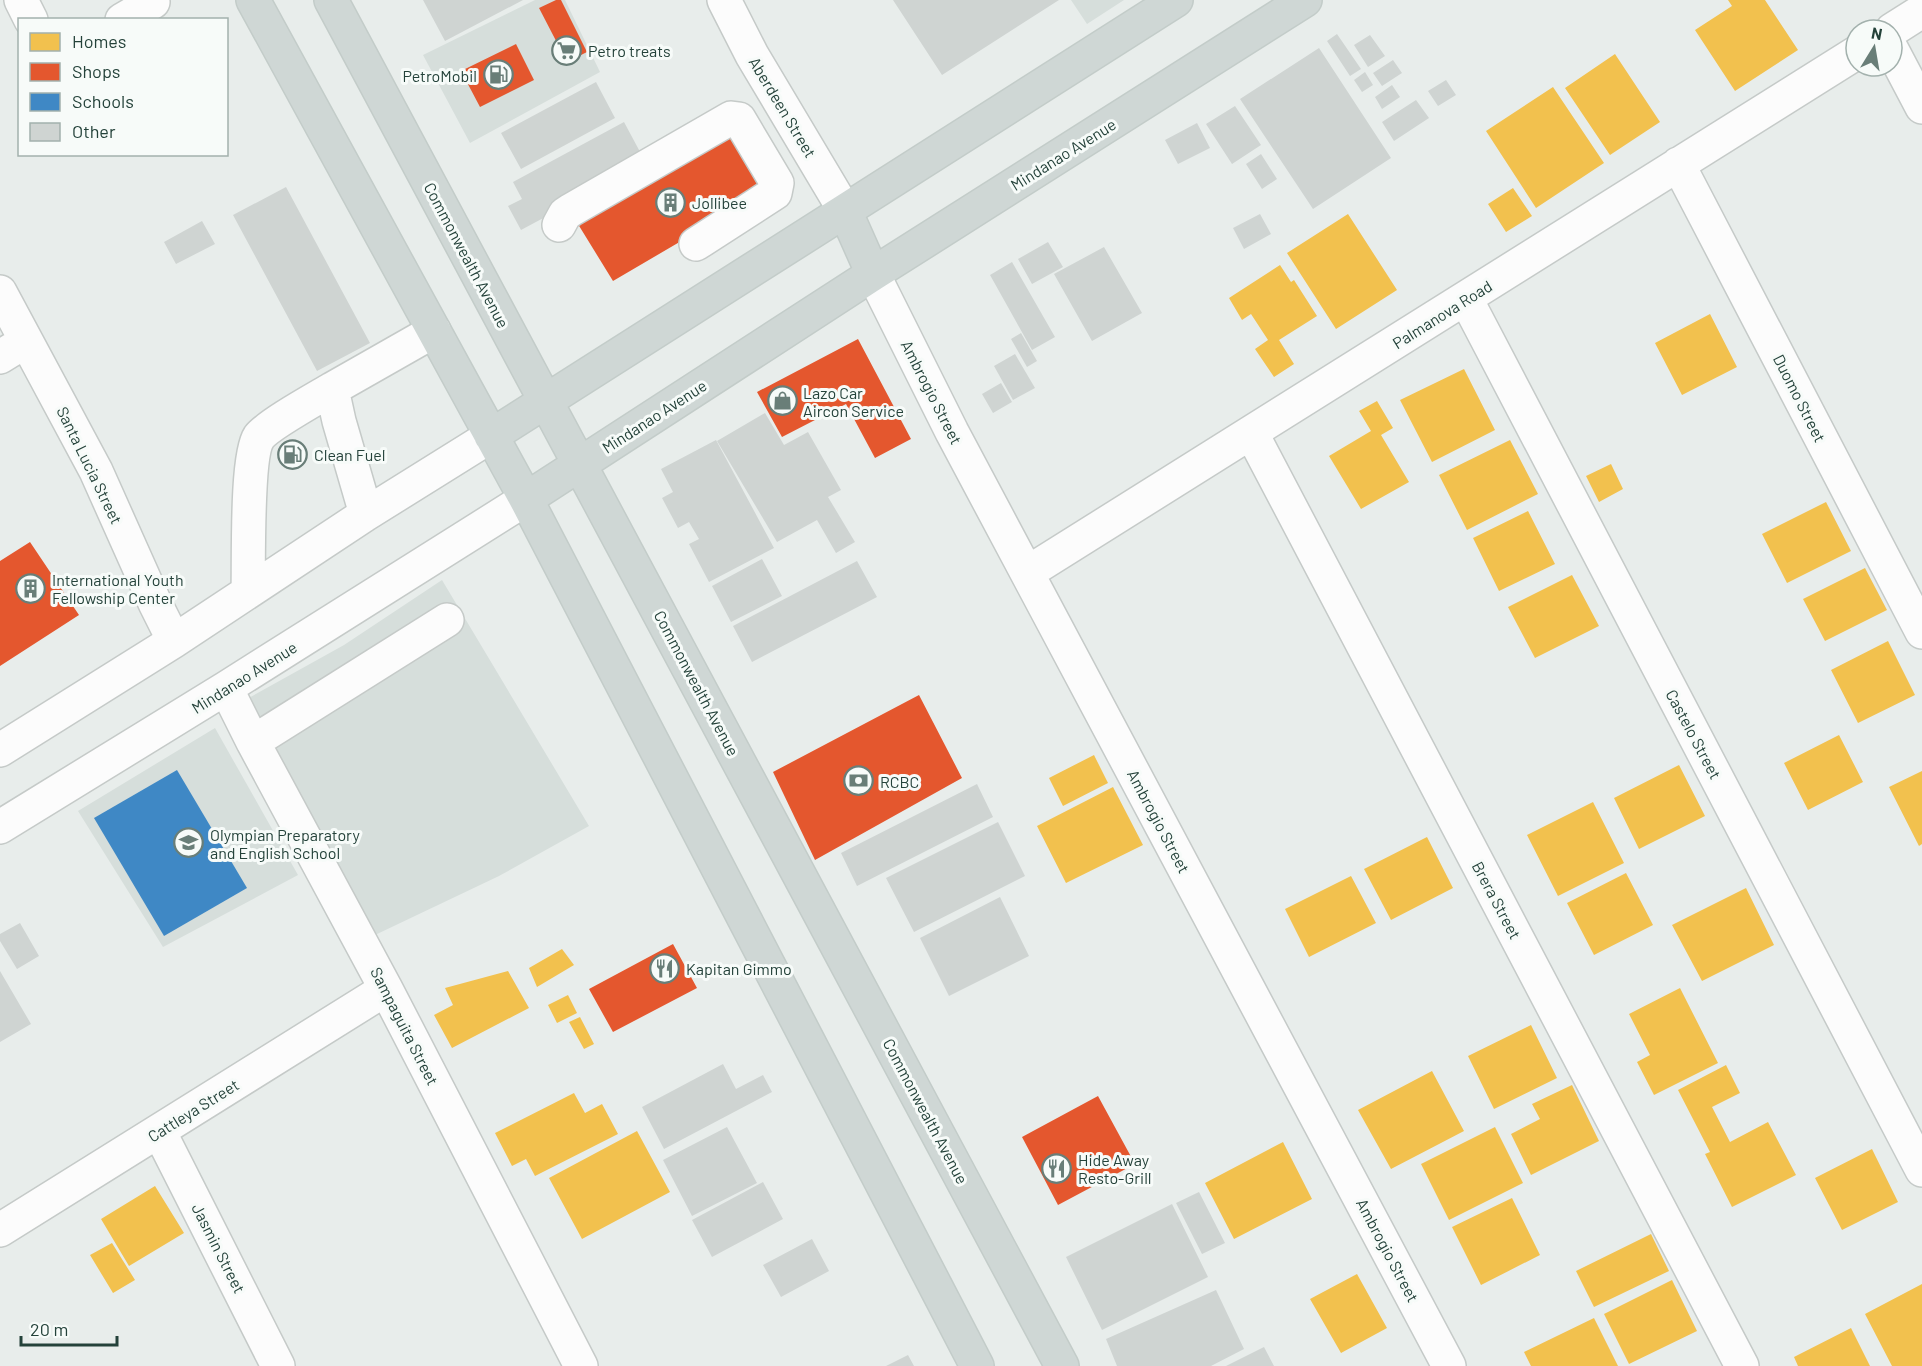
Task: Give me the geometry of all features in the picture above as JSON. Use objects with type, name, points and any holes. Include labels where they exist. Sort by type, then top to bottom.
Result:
[{"type":"main road","points":[[254,0],[526,499],[977,1366]]},
{"type":"main road","name":"Commonwealth Avenue","points":[[331,0],[1062,1366]]},
{"type":"main road","points":[[491,436],[1176,0]]},
{"type":"main road","name":"Mindanao Avenue","points":[[526,499],[873,274],[1305,0]]},
{"type":"main road","points":[[845,212],[873,274]]},
{"type":"street","points":[[21,0],[30,18]]},
{"type":"street","name":"Aberdeen Street","points":[[724,0],[752,55],[845,212]]},
{"type":"street","points":[[125,18],[155,1]]},
{"type":"street","points":[[1904,22],[1922,11]]},
{"type":"street","name":"Palmanova Road","points":[[1027,573],[1252,434],[1844,60]]},
{"type":"street","points":[[1904,73],[1922,107]]},
{"type":"street","points":[[559,225],[565,214],[571,210],[731,118],[739,120],[777,183],[775,193],[696,244]]},
{"type":"street","name":"Duomo Street","points":[[1678,164],[1922,632]]},
{"type":"street","name":"Ambrogio Street","points":[[873,274],[952,432],[1449,1366]]},
{"type":"street","name":"Santa Lucia Street","points":[[0,292],[13,349],[96,471],[174,641]]},
{"type":"street","name":"Castelo Street","points":[[1466,299],[1922,1170]]},
{"type":"street","points":[[248,592],[252,460],[259,437],[332,389],[434,330]]},
{"type":"street","points":[[332,389],[339,422],[366,514]]},
{"type":"street","name":"Brera Street","points":[[1252,434],[1742,1366]]},
{"type":"street","points":[[0,750],[174,641],[366,514],[491,436]]},
{"type":"street","name":"Mindanao Avenue","points":[[0,827],[526,499]]},
{"type":"street","points":[[253,742],[447,620]]},
{"type":"street","name":"Sampaguita Street","points":[[226,688],[386,989],[581,1366]]},
{"type":"street","name":"Cattleya Street","points":[[0,1230],[386,989]]},
{"type":"street","name":"Jasmin Street","points":[[159,1131],[278,1366]]},
{"type":"shaded area","points":[[535,0],[565,0],[600,72],[470,143],[423,55]]},
{"type":"shaded area","points":[[1071,0],[1124,0],[1087,24]]},
{"type":"shaded area","points":[[442,580],[589,826],[499,876],[375,935],[245,700],[344,645]]},
{"type":"shaded area","name":"Olympian Preparatory and English School","points":[[215,728],[298,875],[163,947],[78,811]]},
{"type":"building: Homes","points":[[1728,0],[1765,0],[1798,50],[1735,91],[1695,30],[1732,6]]},
{"type":"building: Homes","points":[[1615,54],[1660,122],[1610,155],[1565,88]]},
{"type":"building: Homes","points":[[1553,87],[1604,163],[1536,208],[1486,131]]},
{"type":"building: Homes","points":[[1513,188],[1532,216],[1506,232],[1488,204]]},
{"type":"building: Homes","points":[[1348,214],[1397,290],[1336,329],[1287,253]]},
{"type":"building: Homes","points":[[1280,265],[1291,282],[1294,280],[1317,316],[1279,340],[1294,364],[1274,377],[1255,349],[1268,340],[1251,314],[1242,320],[1229,298]]},
{"type":"building: Homes","points":[[1710,314],[1737,367],[1682,395],[1655,343]]},
{"type":"building: Homes","points":[[1464,369],[1495,430],[1432,462],[1400,400]]},
{"type":"building: Homes","points":[[1377,401],[1393,428],[1381,435],[1409,482],[1361,509],[1329,456],[1371,431],[1359,411]]},
{"type":"building: Homes","points":[[1510,440],[1538,494],[1467,530],[1439,475]]},
{"type":"building: Homes","points":[[1611,464],[1623,489],[1599,502],[1586,476]]},
{"type":"building: Homes","points":[[1826,502],[1851,551],[1787,583],[1762,534]]},
{"type":"building: Homes","points":[[1528,511],[1555,564],[1499,591],[1473,538]]},
{"type":"building: Homes","points":[[1865,568],[1887,610],[1825,641],[1803,599]]},
{"type":"building: Homes","points":[[1572,575],[1599,626],[1535,658],[1508,607]]},
{"type":"building: Homes","points":[[1888,641],[1915,695],[1858,723],[1831,670]]},
{"type":"building: Homes","points":[[1839,735],[1863,782],[1808,810],[1784,763]]},
{"type":"building: Homes","points":[[1094,755],[1108,783],[1063,806],[1049,778]]},
{"type":"building: Homes","points":[[1679,765],[1705,816],[1639,849],[1614,798]]},
{"type":"building: Homes","points":[[1922,771],[1922,844],[1919,846],[1889,787]]},
{"type":"building: Homes","points":[[1113,787],[1143,845],[1066,883],[1037,826]]},
{"type":"building: Homes","points":[[1593,802],[1624,863],[1558,896],[1527,835]]},
{"type":"building: Homes","points":[[1427,837],[1453,888],[1391,920],[1364,869]]},
{"type":"building: Homes","points":[[1626,873],[1653,925],[1594,955],[1567,903]]},
{"type":"building: Homes","points":[[1351,876],[1376,923],[1309,957],[1285,909]]},
{"type":"building: Homes","points":[[1746,888],[1774,945],[1702,981],[1672,925]]},
{"type":"building: Homes","points":[[562,949],[574,965],[537,987],[529,968]]},
{"type":"building: Homes","points":[[508,971],[529,1008],[452,1048],[434,1015],[453,1005],[445,988]]},
{"type":"building: Homes","points":[[1680,988],[1718,1063],[1654,1095],[1637,1062],[1650,1055],[1629,1014]]},
{"type":"building: Homes","points":[[568,995],[577,1013],[557,1023],[548,1005]]},
{"type":"building: Homes","points":[[580,1017],[594,1044],[584,1049],[569,1022]]},
{"type":"building: Homes","points":[[1531,1025],[1557,1078],[1494,1109],[1468,1056]]},
{"type":"building: Homes","points":[[1726,1065],[1740,1093],[1712,1107],[1730,1142],[1768,1122],[1796,1175],[1732,1207],[1705,1154],[1710,1152],[1678,1090]]},
{"type":"building: Homes","points":[[1432,1071],[1464,1131],[1391,1169],[1358,1110]]},
{"type":"building: Homes","points":[[1572,1085],[1599,1141],[1531,1175],[1511,1134],[1540,1119],[1532,1104]]},
{"type":"building: Homes","points":[[574,1093],[585,1113],[602,1104],[618,1134],[535,1176],[526,1159],[512,1166],[495,1133]]},
{"type":"building: Homes","points":[[1495,1127],[1523,1183],[1449,1220],[1421,1164]]},
{"type":"building: Homes","points":[[637,1131],[670,1192],[582,1239],[549,1178]]},
{"type":"building: Homes","points":[[1283,1142],[1312,1199],[1234,1239],[1205,1183]]},
{"type":"building: Homes","points":[[1872,1149],[1898,1202],[1842,1230],[1815,1178]]},
{"type":"building: Homes","points":[[155,1186],[184,1233],[129,1266],[101,1219]]},
{"type":"building: Homes","points":[[1512,1198],[1540,1255],[1481,1285],[1452,1227]]},
{"type":"building: Homes","points":[[1651,1234],[1669,1271],[1594,1307],[1576,1271]]},
{"type":"building: Homes","points":[[112,1243],[135,1280],[113,1293],[90,1255]]},
{"type":"building: Homes","points":[[1357,1274],[1387,1328],[1341,1353],[1310,1299]]},
{"type":"building: Homes","points":[[1672,1280],[1697,1331],[1629,1364],[1604,1314]]},
{"type":"building: Homes","points":[[1922,1284],[1922,1366],[1892,1366],[1865,1314]]},
{"type":"building: Homes","points":[[1594,1318],[1618,1366],[1531,1366],[1524,1352]]},
{"type":"building: Homes","points":[[1851,1328],[1870,1366],[1798,1366],[1794,1357]]},
{"type":"building: Shops","points":[[561,0],[587,52],[567,62],[539,8]]},
{"type":"building: Shops","name":"PetroMobil","points":[[516,44],[534,80],[480,107],[461,71]]},
{"type":"building: Shops","name":"Jollibee","points":[[729,123],[770,189],[613,281],[573,216]]},
{"type":"building: Shops","points":[[858,339],[911,439],[875,458],[846,404],[782,437],[757,392]]},
{"type":"building: Shops","name":"International Youth Fellowship Center","points":[[30,542],[79,615],[0,666],[0,561]]},
{"type":"building: Shops","points":[[919,695],[962,778],[815,860],[773,772]]},
{"type":"building: Shops","points":[[673,944],[697,988],[613,1032],[589,989]]},
{"type":"building: Shops","points":[[1098,1096],[1135,1164],[1058,1205],[1022,1137]]},
{"type":"building: Schools","points":[[177,770],[247,888],[164,936],[94,818]]},
{"type":"building: Other","points":[[423,0],[523,0],[445,41]]},
{"type":"building: Other","points":[[893,0],[1059,0],[942,75]]},
{"type":"building: Other","points":[[1337,34],[1361,69],[1350,76],[1327,41]]},
{"type":"building: Other","points":[[1370,35],[1385,56],[1368,67],[1354,45]]},
{"type":"building: Other","points":[[1319,48],[1391,158],[1313,209],[1240,99]]},
{"type":"building: Other","points":[[1393,60],[1402,73],[1382,86],[1373,73]]},
{"type":"building: Other","points":[[1365,72],[1373,85],[1362,92],[1354,80]]},
{"type":"building: Other","points":[[1446,80],[1456,95],[1438,106],[1428,91]]},
{"type":"building: Other","points":[[596,82],[615,118],[521,169],[501,133]]},
{"type":"building: Other","points":[[1392,85],[1400,97],[1382,109],[1375,97]]},
{"type":"building: Other","points":[[1416,100],[1429,118],[1394,141],[1382,122]]},
{"type":"building: Other","points":[[1235,106],[1261,145],[1232,164],[1206,124]]},
{"type":"building: Other","points":[[624,122],[646,163],[521,230],[508,206],[522,199],[513,182]]},
{"type":"building: Other","points":[[1197,123],[1210,148],[1178,164],[1165,140]]},
{"type":"building: Other","points":[[1261,154],[1277,179],[1262,189],[1246,164]]},
{"type":"building: Other","points":[[286,187],[370,343],[317,371],[233,215]]},
{"type":"building: Other","points":[[1260,214],[1271,234],[1244,249],[1233,228]]},
{"type":"building: Other","points":[[202,221],[215,244],[176,264],[164,242]]},
{"type":"building: Other","points":[[1048,242],[1063,267],[1032,284],[1018,259]]},
{"type":"building: Other","points":[[1104,247],[1142,313],[1092,341],[1054,274]]},
{"type":"building: Other","points":[[1012,262],[1055,337],[1032,350],[990,275]]},
{"type":"building: Other","points":[[1021,333],[1037,361],[1027,367],[1011,339]]},
{"type":"building: Other","points":[[1015,354],[1035,388],[1013,400],[994,366]]},
{"type":"building: Other","points":[[1001,383],[1012,402],[993,413],[982,394]]},
{"type":"building: Other","points":[[765,413],[784,445],[808,432],[841,490],[828,497],[855,542],[836,553],[817,520],[777,542],[717,441]]},
{"type":"building: Other","points":[[716,440],[774,548],[709,582],[689,544],[699,539],[689,522],[678,528],[662,498],[673,492],[661,469]]},
{"type":"building: Other","points":[[762,559],[782,596],[731,622],[712,586]]},
{"type":"building: Other","points":[[857,561],[877,597],[752,662],[733,626]]},
{"type":"building: Other","points":[[977,784],[993,817],[857,886],[841,853]]},
{"type":"building: Other","points":[[998,822],[1025,876],[914,932],[886,878]]},
{"type":"building: Other","points":[[1000,897],[1029,956],[949,996],[920,938]]},
{"type":"building: Other","points":[[20,923],[39,956],[17,969],[0,941],[0,934]]},
{"type":"building: Other","points":[[0,971],[31,1024],[0,1042]]},
{"type":"building: Other","points":[[723,1064],[736,1089],[763,1075],[772,1092],[664,1149],[642,1107]]},
{"type":"building: Other","points":[[727,1127],[757,1183],[692,1216],[663,1160]]},
{"type":"building: Other","points":[[763,1182],[783,1219],[712,1257],[692,1220]]},
{"type":"building: Other","points":[[1199,1192],[1225,1243],[1202,1254],[1176,1203]]},
{"type":"building: Other","points":[[1172,1204],[1208,1277],[1102,1330],[1066,1257]]},
{"type":"building: Other","points":[[812,1239],[829,1271],[781,1297],[763,1265]]},
{"type":"building: Other","points":[[1216,1290],[1244,1349],[1211,1366],[1117,1366],[1106,1339]]},
{"type":"building: Other","points":[[1264,1347],[1274,1366],[1226,1366]]},
{"type":"building: Other","points":[[908,1355],[914,1366],[886,1366]]},
{"type":"place","name":"Petro treats","points":[[567,50]]},
{"type":"place","name":"PetroMobil","points":[[498,75]]},
{"type":"place","name":"Jollibee","points":[[671,202]]},
{"type":"place","name":"Lazo Car Aircon Service","points":[[782,401]]},
{"type":"place","name":"Clean Fuel","points":[[293,454]]},
{"type":"place","name":"International Youth Fellowship Center","points":[[31,588]]},
{"type":"place","name":"RCBC","points":[[859,781]]},
{"type":"place","name":"Olympian Preparatory and English School","points":[[189,843]]},
{"type":"place","name":"Kapitan Gimmo","points":[[665,968]]},
{"type":"place","name":"Hide Away Resto-Grill","points":[[1057,1168]]}]
